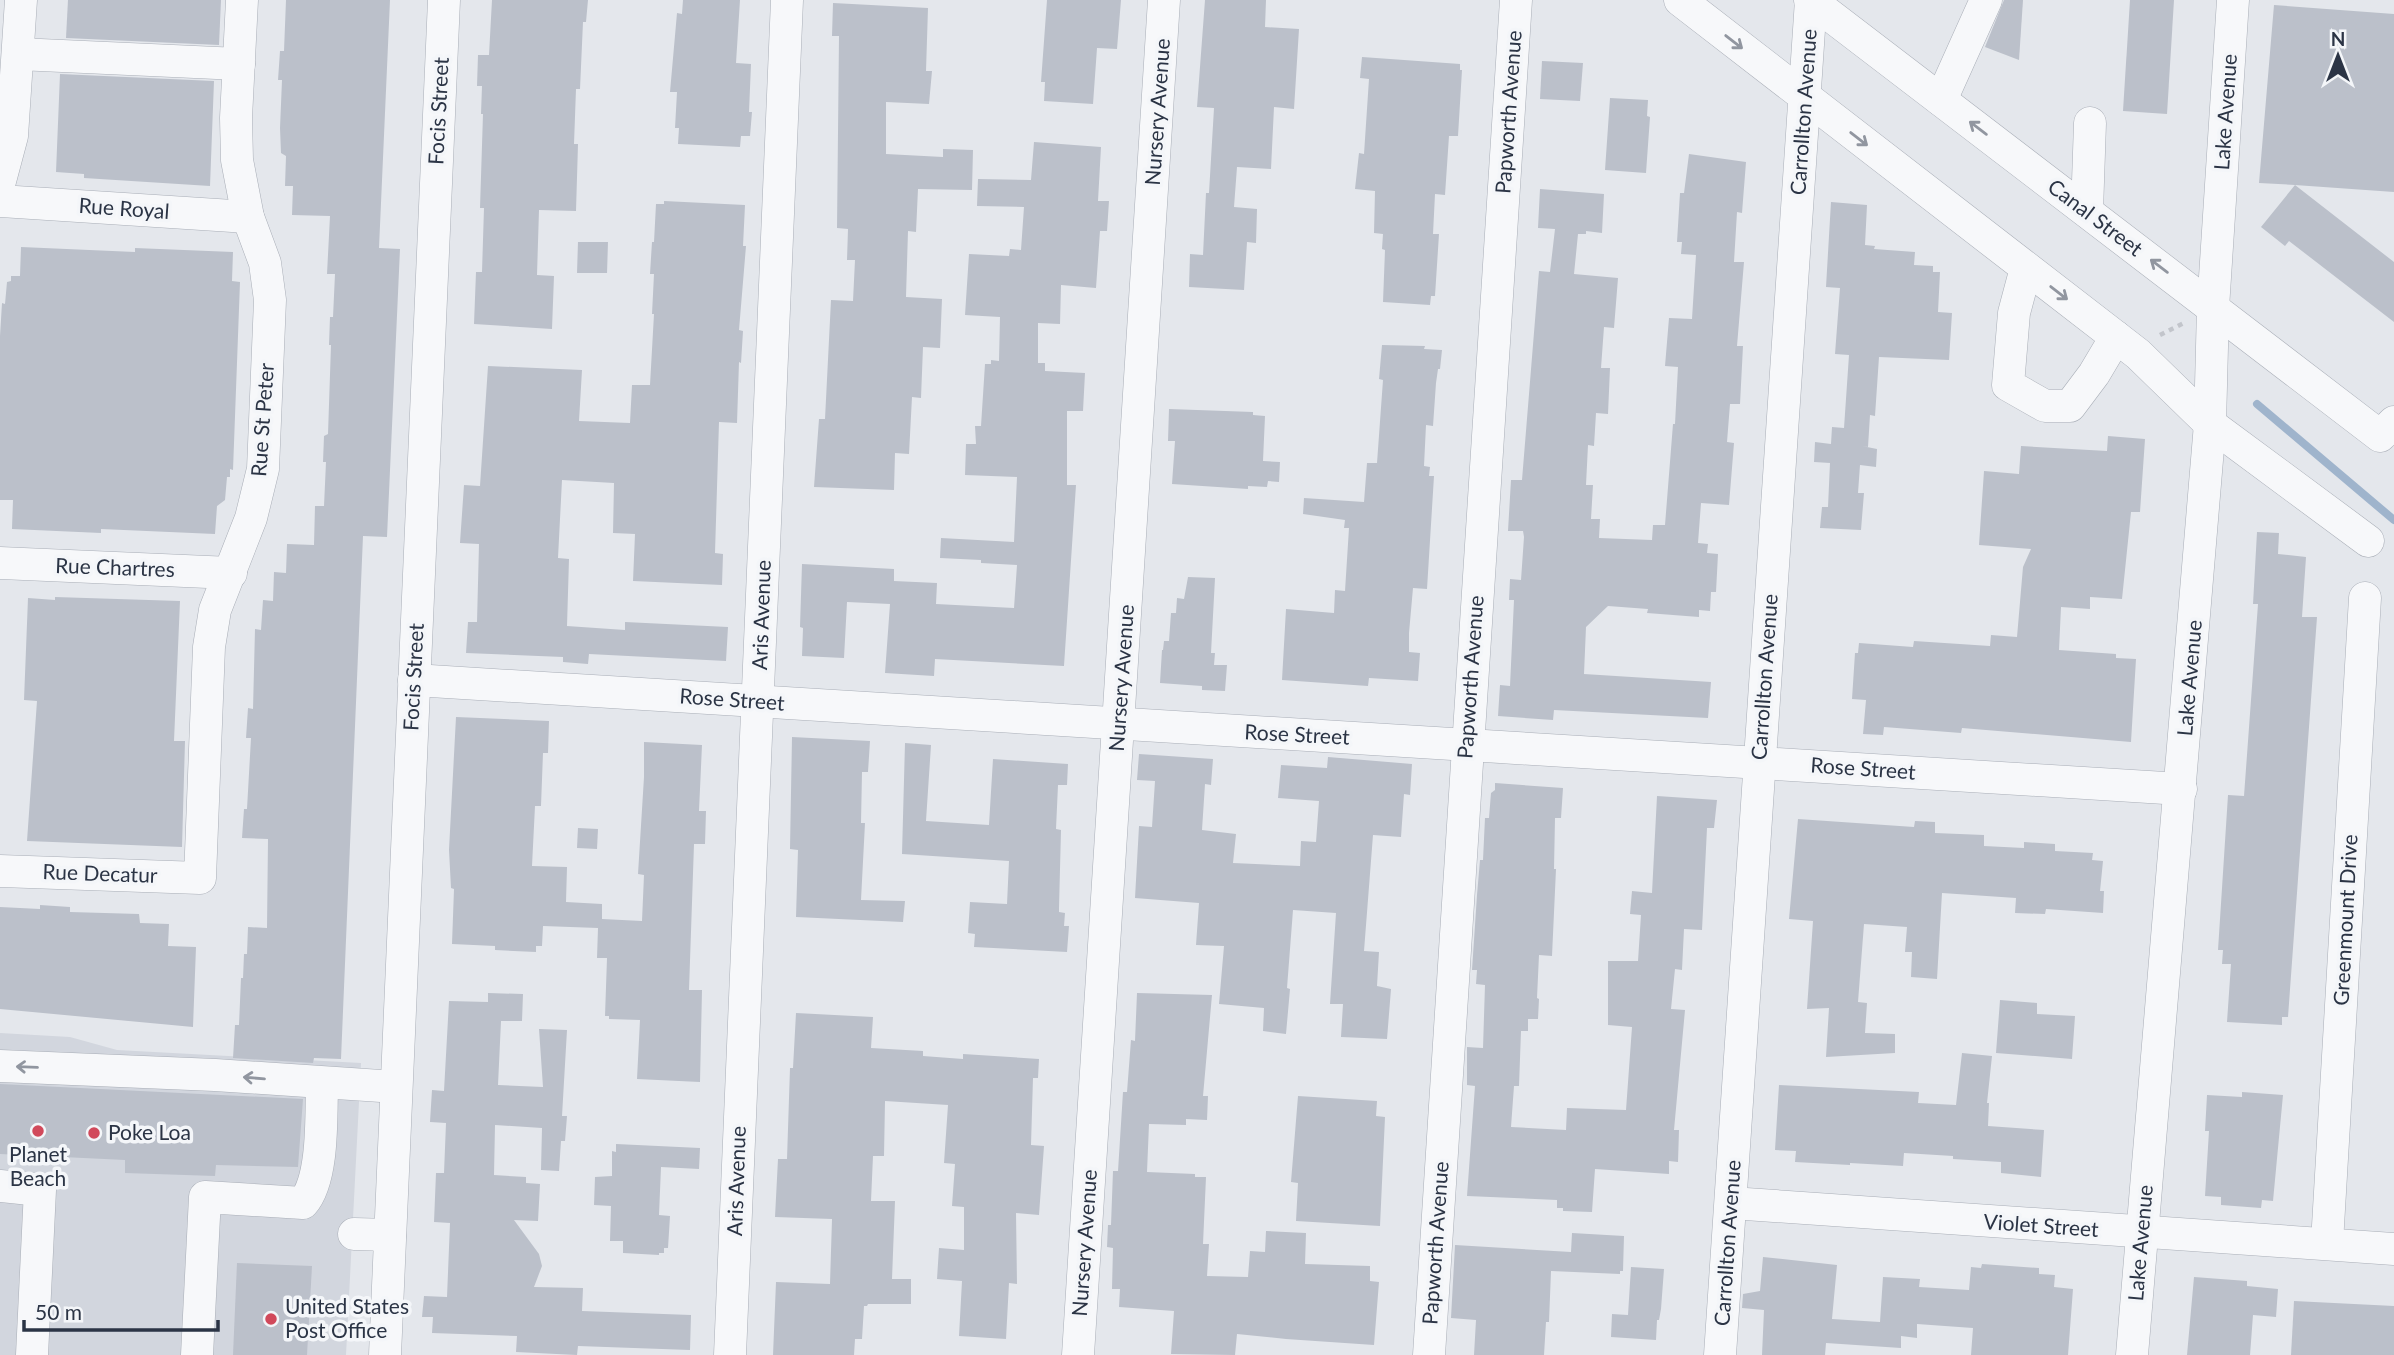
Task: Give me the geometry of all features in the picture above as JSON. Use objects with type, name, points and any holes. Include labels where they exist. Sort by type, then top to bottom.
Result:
[{"type":"street","points":[[0,181],[12,136],[20,0]]},
{"type":"street","name":"Rue St Peter","points":[[200,878],[209,647],[215,610],[251,518],[263,469],[270,300],[265,263],[248,216],[237,160],[236,118],[242,0]]},
{"type":"street","name":"Focis Street","points":[[385,1355],[444,0]]},
{"type":"street","name":"Aris Avenue","points":[[730,1355],[787,0]]},
{"type":"street","name":"Nursery Avenue","points":[[1078,1355],[1164,0]]},
{"type":"street","name":"Papworth Avenue","points":[[1429,1355],[1516,0]]},
{"type":"street","points":[[1681,0],[2138,354],[2210,424],[2368,541]]},
{"type":"street","name":"Carrollton Avenue","points":[[1720,1355],[1811,0]]},
{"type":"street","name":"Canal Street","points":[[1811,0],[2213,308],[2387,429]]},
{"type":"street","points":[[1941,100],[1986,0]]},
{"type":"street","name":"Lake Avenue","points":[[2132,1355],[2210,424],[2213,308],[2233,0]]},
{"type":"street","points":[[18,54],[239,64]]},
{"type":"street","points":[[2087,211],[2091,123]]},
{"type":"street","name":"Rue Royal","points":[[0,201],[248,216]]},
{"type":"street","points":[[2026,268],[2014,313],[2008,386],[2045,406],[2070,406],[2094,374],[2116,337]]},
{"type":"street","name":"Rue Chartres","points":[[0,563],[231,573]]},
{"type":"street","name":"Greenmount Drive","points":[[2328,1243],[2365,598]]},
{"type":"street","name":"Rose Street","points":[[414,680],[2181,789]]},
{"type":"street","name":"Rue Decatur","points":[[0,871],[200,878]]},
{"type":"street","points":[[0,1066],[215,1075],[396,1087]]},
{"type":"street","points":[[197,1355],[205,1197],[303,1203],[310,1196],[317,1174],[323,1084]]},
{"type":"street","points":[[0,1186],[40,1190],[32,1355]]},
{"type":"street","name":"Violet Street","points":[[1731,1203],[2394,1249]]},
{"type":"street","points":[[354,1234],[390,1235]]},
{"type":"shaded area","points":[[0,1033],[70,1037],[117,1050],[361,1063],[346,1355],[0,1355]]},
{"type":"building","points":[[68,0],[221,0],[219,45],[66,38]]},
{"type":"building","points":[[286,0],[390,0],[379,248],[400,249],[387,537],[363,536],[341,1059],[314,1058],[313,1063],[233,1058],[235,1025],[239,1025],[241,978],[244,954],[247,954],[248,927],[267,928],[268,839],[242,838],[244,809],[247,809],[251,738],[246,738],[248,708],[253,709],[255,629],[261,630],[263,600],[273,601],[274,572],[286,573],[287,544],[314,545],[315,506],[324,506],[324,436],[328,434],[330,317],[333,317],[335,274],[327,274],[330,216],[292,215],[293,186],[285,186],[286,156],[281,153],[280,128],[282,80],[278,80],[280,51],[284,51]]},
{"type":"building","points":[[492,0],[588,0],[586,22],[583,22],[580,89],[576,89],[576,211],[539,210],[537,275],[554,276],[552,329],[474,324],[476,272],[482,272],[484,208],[480,208],[483,114],[482,86],[477,86],[478,55],[489,55]]},
{"type":"building","points":[[683,0],[740,0],[736,63],[751,64],[749,112],[752,112],[750,136],[741,136],[740,147],[678,144],[679,128],[675,128],[677,92],[670,92],[677,13],[682,14]]},
{"type":"building","points":[[1047,0],[1121,0],[1117,49],[1097,48],[1093,104],[1044,101],[1045,82],[1041,82]]},
{"type":"building","points":[[1205,0],[1266,0],[1265,27],[1299,29],[1294,109],[1274,107],[1271,169],[1237,167],[1234,207],[1257,209],[1256,243],[1247,242],[1244,290],[1189,287],[1190,254],[1203,255],[1214,108],[1197,107]]},
{"type":"building","points":[[2004,0],[2023,0],[2019,60],[1985,47]]},
{"type":"building","points":[[2130,0],[2174,0],[2167,114],[2123,111]]},
{"type":"building","points":[[833,3],[928,8],[926,71],[932,71],[929,104],[886,102],[886,154],[943,157],[943,149],[973,150],[972,190],[918,189],[916,232],[908,231],[906,297],[942,299],[940,348],[923,347],[921,398],[912,397],[909,454],[895,453],[894,490],[814,487],[819,419],[825,419],[831,300],[853,301],[855,260],[847,260],[848,229],[837,228],[839,36],[832,36]]},
{"type":"building","points":[[2274,5],[2394,14],[2394,192],[2259,183]]},
{"type":"building","points":[[1362,57],[1460,64],[1462,70],[1458,136],[1449,136],[1445,195],[1435,194],[1433,234],[1439,234],[1435,296],[1431,296],[1430,305],[1383,302],[1385,250],[1382,249],[1383,234],[1374,233],[1375,191],[1355,189],[1359,153],[1364,154],[1369,79],[1360,78]]},
{"type":"building","points":[[1542,61],[1583,63],[1580,101],[1540,99]]},
{"type":"building","points":[[60,74],[214,81],[210,186],[84,178],[84,174],[56,172]]},
{"type":"building","points":[[1610,98],[1648,100],[1647,116],[1650,117],[1646,173],[1605,170]]},
{"type":"building","points":[[1034,142],[1101,147],[1098,201],[1109,201],[1107,231],[1100,231],[1096,288],[1061,285],[1060,324],[1038,323],[1038,363],[1045,363],[1045,371],[1085,373],[1083,411],[1067,411],[1067,485],[1076,485],[1064,666],[935,659],[934,676],[885,673],[890,604],[847,602],[844,658],[802,656],[802,564],[894,569],[894,581],[937,583],[936,604],[1014,608],[1017,565],[940,558],[941,538],[1014,542],[1017,477],[965,475],[966,444],[976,444],[975,426],[981,426],[985,364],[991,364],[991,360],[999,361],[1000,317],[965,315],[969,254],[1009,256],[1010,249],[1021,250],[1024,207],[977,206],[978,179],[1031,180]]},
{"type":"building","points":[[1689,154],[1746,162],[1742,213],[1737,212],[1734,262],[1744,262],[1737,346],[1743,346],[1740,404],[1730,404],[1727,442],[1734,443],[1729,505],[1701,503],[1698,543],[1708,544],[1707,553],[1718,554],[1716,592],[1711,592],[1710,611],[1699,610],[1699,617],[1647,613],[1648,609],[1608,606],[1586,627],[1584,674],[1711,682],[1708,718],[1554,710],[1553,720],[1498,716],[1500,685],[1510,686],[1514,600],[1509,600],[1510,579],[1521,580],[1524,537],[1523,531],[1508,531],[1511,480],[1522,480],[1539,271],[1550,272],[1555,229],[1538,228],[1540,189],[1604,194],[1602,233],[1586,231],[1586,234],[1578,234],[1574,274],[1618,278],[1614,328],[1604,327],[1601,368],[1610,368],[1608,414],[1596,413],[1594,446],[1588,445],[1586,485],[1593,485],[1591,519],[1600,519],[1599,538],[1652,540],[1653,525],[1665,525],[1675,424],[1678,367],[1665,366],[1669,318],[1692,319],[1696,255],[1681,254],[1682,242],[1677,242],[1680,193],[1684,193]]},
{"type":"building","points":[[2295,185],[2394,262],[2394,322],[2289,241],[2285,246],[2261,227]]},
{"type":"building","points":[[664,201],[745,205],[743,246],[746,246],[739,330],[743,331],[737,423],[719,422],[715,553],[723,554],[722,585],[633,581],[635,534],[613,533],[614,483],[562,480],[558,558],[569,559],[567,626],[625,630],[625,622],[728,627],[726,661],[589,654],[588,664],[563,662],[563,657],[466,653],[468,622],[477,622],[479,544],[460,543],[464,485],[480,486],[488,366],[582,370],[579,421],[630,423],[632,385],[650,385],[654,314],[654,274],[650,274],[652,242],[656,204],[664,204]]},
{"type":"building","points":[[1831,202],[1867,205],[1865,245],[1875,246],[1874,249],[1915,252],[1914,265],[1933,266],[1933,272],[1940,272],[1938,312],[1952,313],[1949,360],[1879,357],[1875,416],[1870,415],[1868,447],[1862,446],[1877,449],[1876,467],[1860,465],[1858,493],[1864,493],[1861,530],[1820,528],[1822,507],[1828,507],[1830,463],[1814,462],[1815,442],[1831,444],[1832,427],[1844,428],[1849,355],[1835,354],[1840,288],[1826,287]]},
{"type":"building","points":[[578,242],[608,242],[607,273],[577,273]]},
{"type":"building","points":[[21,247],[135,252],[135,248],[233,252],[232,281],[240,282],[233,470],[230,469],[230,477],[227,477],[225,500],[217,506],[215,534],[101,529],[101,533],[12,529],[13,500],[0,500],[0,336],[2,303],[5,304],[7,282],[11,281],[11,276],[20,276]]},
{"type":"building","points":[[1382,345],[1425,346],[1424,349],[1442,350],[1433,426],[1426,425],[1424,466],[1430,467],[1429,476],[1434,476],[1427,589],[1413,588],[1409,633],[1409,652],[1420,653],[1418,681],[1369,678],[1368,686],[1282,680],[1286,609],[1334,613],[1335,590],[1345,591],[1349,528],[1344,528],[1345,520],[1303,514],[1304,498],[1364,502],[1367,463],[1377,463],[1383,380],[1379,379]]},
{"type":"building","points":[[1169,409],[1253,412],[1253,415],[1265,416],[1263,461],[1280,462],[1279,482],[1268,481],[1267,487],[1248,486],[1248,489],[1172,484],[1175,441],[1168,441]]},
{"type":"building","points":[[2108,436],[2145,439],[2140,512],[2131,512],[2122,599],[2090,597],[2090,609],[2061,607],[2059,650],[2116,654],[2116,658],[2136,659],[2131,742],[1962,728],[1961,733],[1884,727],[1883,735],[1863,734],[1866,700],[1852,699],[1855,653],[1858,653],[1859,643],[1913,647],[1914,641],[1990,646],[1991,635],[2017,637],[2023,567],[2031,549],[1979,545],[1984,471],[2019,474],[2021,446],[2107,451]]},
{"type":"building","points":[[2257,532],[2279,533],[2278,554],[2306,557],[2302,617],[2317,617],[2288,1017],[2282,1017],[2282,1025],[2227,1022],[2231,964],[2222,964],[2223,950],[2218,950],[2228,795],[2244,796],[2258,604],[2253,604]]},
{"type":"building","points":[[1188,577],[1215,578],[1211,653],[1215,653],[1214,665],[1227,665],[1225,691],[1202,690],[1202,686],[1160,683],[1162,650],[1164,641],[1169,641],[1171,613],[1176,613],[1177,598],[1184,599]]},
{"type":"building","points":[[55,597],[180,601],[174,741],[185,741],[182,847],[27,841],[37,701],[24,700],[28,598],[55,600]]},
{"type":"building","points":[[456,717],[549,721],[548,753],[543,753],[541,806],[535,806],[532,866],[567,867],[566,902],[602,904],[602,919],[642,921],[644,875],[638,874],[644,742],[702,745],[699,811],[706,811],[705,844],[694,844],[689,990],[702,990],[700,1082],[637,1079],[640,1020],[609,1019],[609,1016],[605,1016],[607,958],[597,958],[598,928],[543,926],[542,946],[536,946],[536,952],[452,944],[454,889],[451,888],[449,850]]},
{"type":"building","points":[[792,737],[870,741],[868,772],[862,772],[861,823],[865,823],[861,900],[905,901],[903,922],[796,917],[798,850],[790,849]]},
{"type":"building","points":[[905,743],[931,745],[926,821],[989,825],[993,759],[1068,764],[1067,785],[1058,785],[1056,829],[1061,830],[1059,912],[1065,913],[1064,926],[1069,926],[1067,952],[974,947],[975,934],[968,933],[970,902],[1007,904],[1009,861],[902,854]]},
{"type":"building","points":[[1139,754],[1213,759],[1211,785],[1205,784],[1202,830],[1236,834],[1233,863],[1300,866],[1301,841],[1316,842],[1319,801],[1278,798],[1281,765],[1327,768],[1328,757],[1412,764],[1410,795],[1404,794],[1401,837],[1373,835],[1364,951],[1379,952],[1377,986],[1391,989],[1387,1039],[1341,1037],[1343,1004],[1330,1004],[1336,913],[1293,910],[1286,1034],[1263,1031],[1264,1008],[1219,1004],[1224,946],[1196,945],[1199,903],[1135,898],[1139,826],[1152,827],[1155,781],[1137,780]]},
{"type":"building","points":[[1495,783],[1563,788],[1561,818],[1555,818],[1556,869],[1552,956],[1539,955],[1538,1019],[1528,1019],[1528,1031],[1521,1031],[1519,1086],[1514,1086],[1511,1127],[1566,1130],[1567,1108],[1626,1110],[1632,1027],[1608,1025],[1608,961],[1638,961],[1641,915],[1630,914],[1632,891],[1652,893],[1657,796],[1717,800],[1714,828],[1707,828],[1702,930],[1684,929],[1682,970],[1675,969],[1671,1009],[1685,1010],[1674,1130],[1679,1130],[1678,1162],[1669,1161],[1669,1174],[1595,1169],[1592,1212],[1563,1211],[1563,1208],[1557,1208],[1557,1200],[1467,1196],[1475,1086],[1467,1085],[1467,1047],[1483,1048],[1485,985],[1476,984],[1477,970],[1472,970],[1477,895],[1480,860],[1483,860],[1485,818],[1489,818],[1491,793],[1495,790]]},
{"type":"building","points":[[1798,819],[1914,827],[1915,821],[1935,822],[1935,833],[1984,835],[1984,846],[2024,848],[2024,842],[2055,844],[2055,851],[2093,853],[2092,860],[2103,861],[2100,891],[2104,891],[2103,913],[2046,909],[2045,914],[2015,913],[2016,898],[1942,893],[1937,979],[1911,977],[1912,952],[1905,952],[1907,927],[1864,924],[1858,1002],[1867,1003],[1865,1033],[1895,1034],[1895,1053],[1826,1057],[1829,1008],[1807,1009],[1813,921],[1789,919]]},
{"type":"building","points":[[578,828],[598,829],[597,849],[577,848]]},
{"type":"building","points":[[40,905],[70,907],[70,912],[139,914],[140,923],[169,924],[168,946],[196,947],[193,1027],[0,1009],[0,907],[40,909]]},
{"type":"building","points":[[488,993],[523,994],[522,1021],[501,1021],[498,1085],[543,1087],[539,1029],[567,1030],[562,1116],[567,1116],[565,1141],[561,1141],[559,1171],[541,1170],[542,1128],[495,1125],[494,1175],[526,1177],[526,1183],[540,1184],[538,1221],[514,1220],[539,1254],[542,1266],[534,1287],[583,1288],[582,1311],[691,1315],[690,1350],[578,1346],[577,1355],[516,1352],[517,1336],[432,1333],[433,1317],[422,1317],[424,1296],[447,1297],[450,1223],[434,1222],[436,1173],[444,1173],[446,1123],[430,1122],[432,1090],[444,1091],[449,1001],[488,1002]]},
{"type":"building","points":[[1137,993],[1212,995],[1203,1096],[1208,1096],[1207,1120],[1186,1119],[1186,1125],[1149,1124],[1147,1172],[1206,1177],[1203,1244],[1209,1244],[1207,1276],[1248,1277],[1250,1251],[1265,1252],[1266,1231],[1306,1233],[1305,1264],[1370,1266],[1370,1281],[1379,1282],[1374,1345],[1237,1334],[1235,1355],[1171,1354],[1174,1311],[1119,1307],[1120,1289],[1112,1289],[1113,1248],[1107,1247],[1108,1225],[1111,1225],[1113,1171],[1118,1171],[1123,1092],[1127,1092],[1131,1040],[1135,1041]]},
{"type":"building","points":[[2000,1000],[2037,1003],[2037,1014],[2075,1016],[2072,1059],[1996,1053]]},
{"type":"building","points":[[796,1013],[873,1017],[871,1048],[923,1051],[923,1056],[963,1059],[963,1054],[1039,1059],[1038,1078],[1033,1078],[1031,1145],[1044,1146],[1039,1215],[1016,1213],[1017,1284],[1009,1283],[1006,1339],[959,1336],[962,1281],[937,1279],[939,1248],[964,1250],[964,1207],[952,1206],[955,1164],[944,1163],[948,1105],[885,1101],[884,1156],[873,1156],[871,1201],[895,1201],[892,1279],[911,1279],[911,1304],[864,1306],[862,1339],[855,1339],[854,1355],[773,1355],[776,1282],[830,1284],[832,1219],[775,1217],[778,1159],[787,1159],[790,1068],[793,1068]]},
{"type":"building","points":[[1962,1053],[1992,1056],[1987,1103],[1988,1126],[2044,1130],[2041,1177],[2001,1173],[2001,1162],[1953,1159],[1953,1156],[1904,1153],[1903,1166],[1850,1165],[1795,1162],[1796,1151],[1775,1150],[1779,1085],[1919,1092],[1918,1103],[1956,1105]]},
{"type":"building","points":[[0,1084],[303,1099],[298,1167],[216,1165],[215,1176],[125,1173],[125,1160],[0,1154]]},
{"type":"building","points":[[2242,1092],[2283,1095],[2273,1201],[2262,1200],[2261,1208],[2221,1205],[2221,1197],[2205,1196],[2209,1131],[2205,1131],[2207,1095],[2242,1097]]},
{"type":"building","points":[[1298,1096],[1377,1101],[1376,1116],[1385,1117],[1380,1226],[1296,1221],[1298,1183],[1291,1182]]},
{"type":"building","points":[[616,1144],[700,1148],[699,1169],[661,1167],[659,1215],[670,1216],[668,1248],[664,1248],[664,1253],[623,1253],[623,1241],[610,1241],[611,1206],[594,1205],[595,1177],[612,1176],[612,1151],[616,1152]]},
{"type":"building","points":[[1572,1233],[1624,1236],[1623,1271],[1620,1271],[1620,1274],[1551,1271],[1549,1322],[1546,1322],[1544,1355],[1474,1355],[1476,1320],[1451,1318],[1455,1245],[1571,1252]]},
{"type":"building","points":[[1763,1257],[1837,1265],[1832,1319],[1880,1322],[1883,1277],[1920,1279],[1919,1287],[1969,1290],[1971,1267],[1981,1268],[1982,1264],[2039,1268],[2039,1274],[2055,1275],[2054,1287],[2073,1289],[2068,1355],[1971,1355],[1973,1328],[1917,1324],[1917,1338],[1901,1336],[1901,1348],[1826,1343],[1825,1355],[1762,1355],[1764,1310],[1742,1308],[1743,1294],[1760,1291]]},
{"type":"building","points":[[237,1263],[312,1266],[307,1355],[233,1355]]},
{"type":"building","points":[[1631,1267],[1664,1269],[1656,1340],[1611,1337],[1612,1314],[1628,1315]]},
{"type":"building","points":[[2194,1277],[2247,1281],[2247,1286],[2278,1289],[2276,1317],[2253,1315],[2250,1355],[2187,1355]]},
{"type":"building","points":[[2294,1301],[2394,1306],[2394,1355],[2291,1355]]},
{"type":"waterway","points":[[2257,404],[2394,520]]},
{"type":"place","name":"Planet Beach","points":[[38,1131]]},
{"type":"place","name":"Poke Loa","points":[[94,1133]]},
{"type":"place","name":"United States Post Office","points":[[271,1319]]}]
